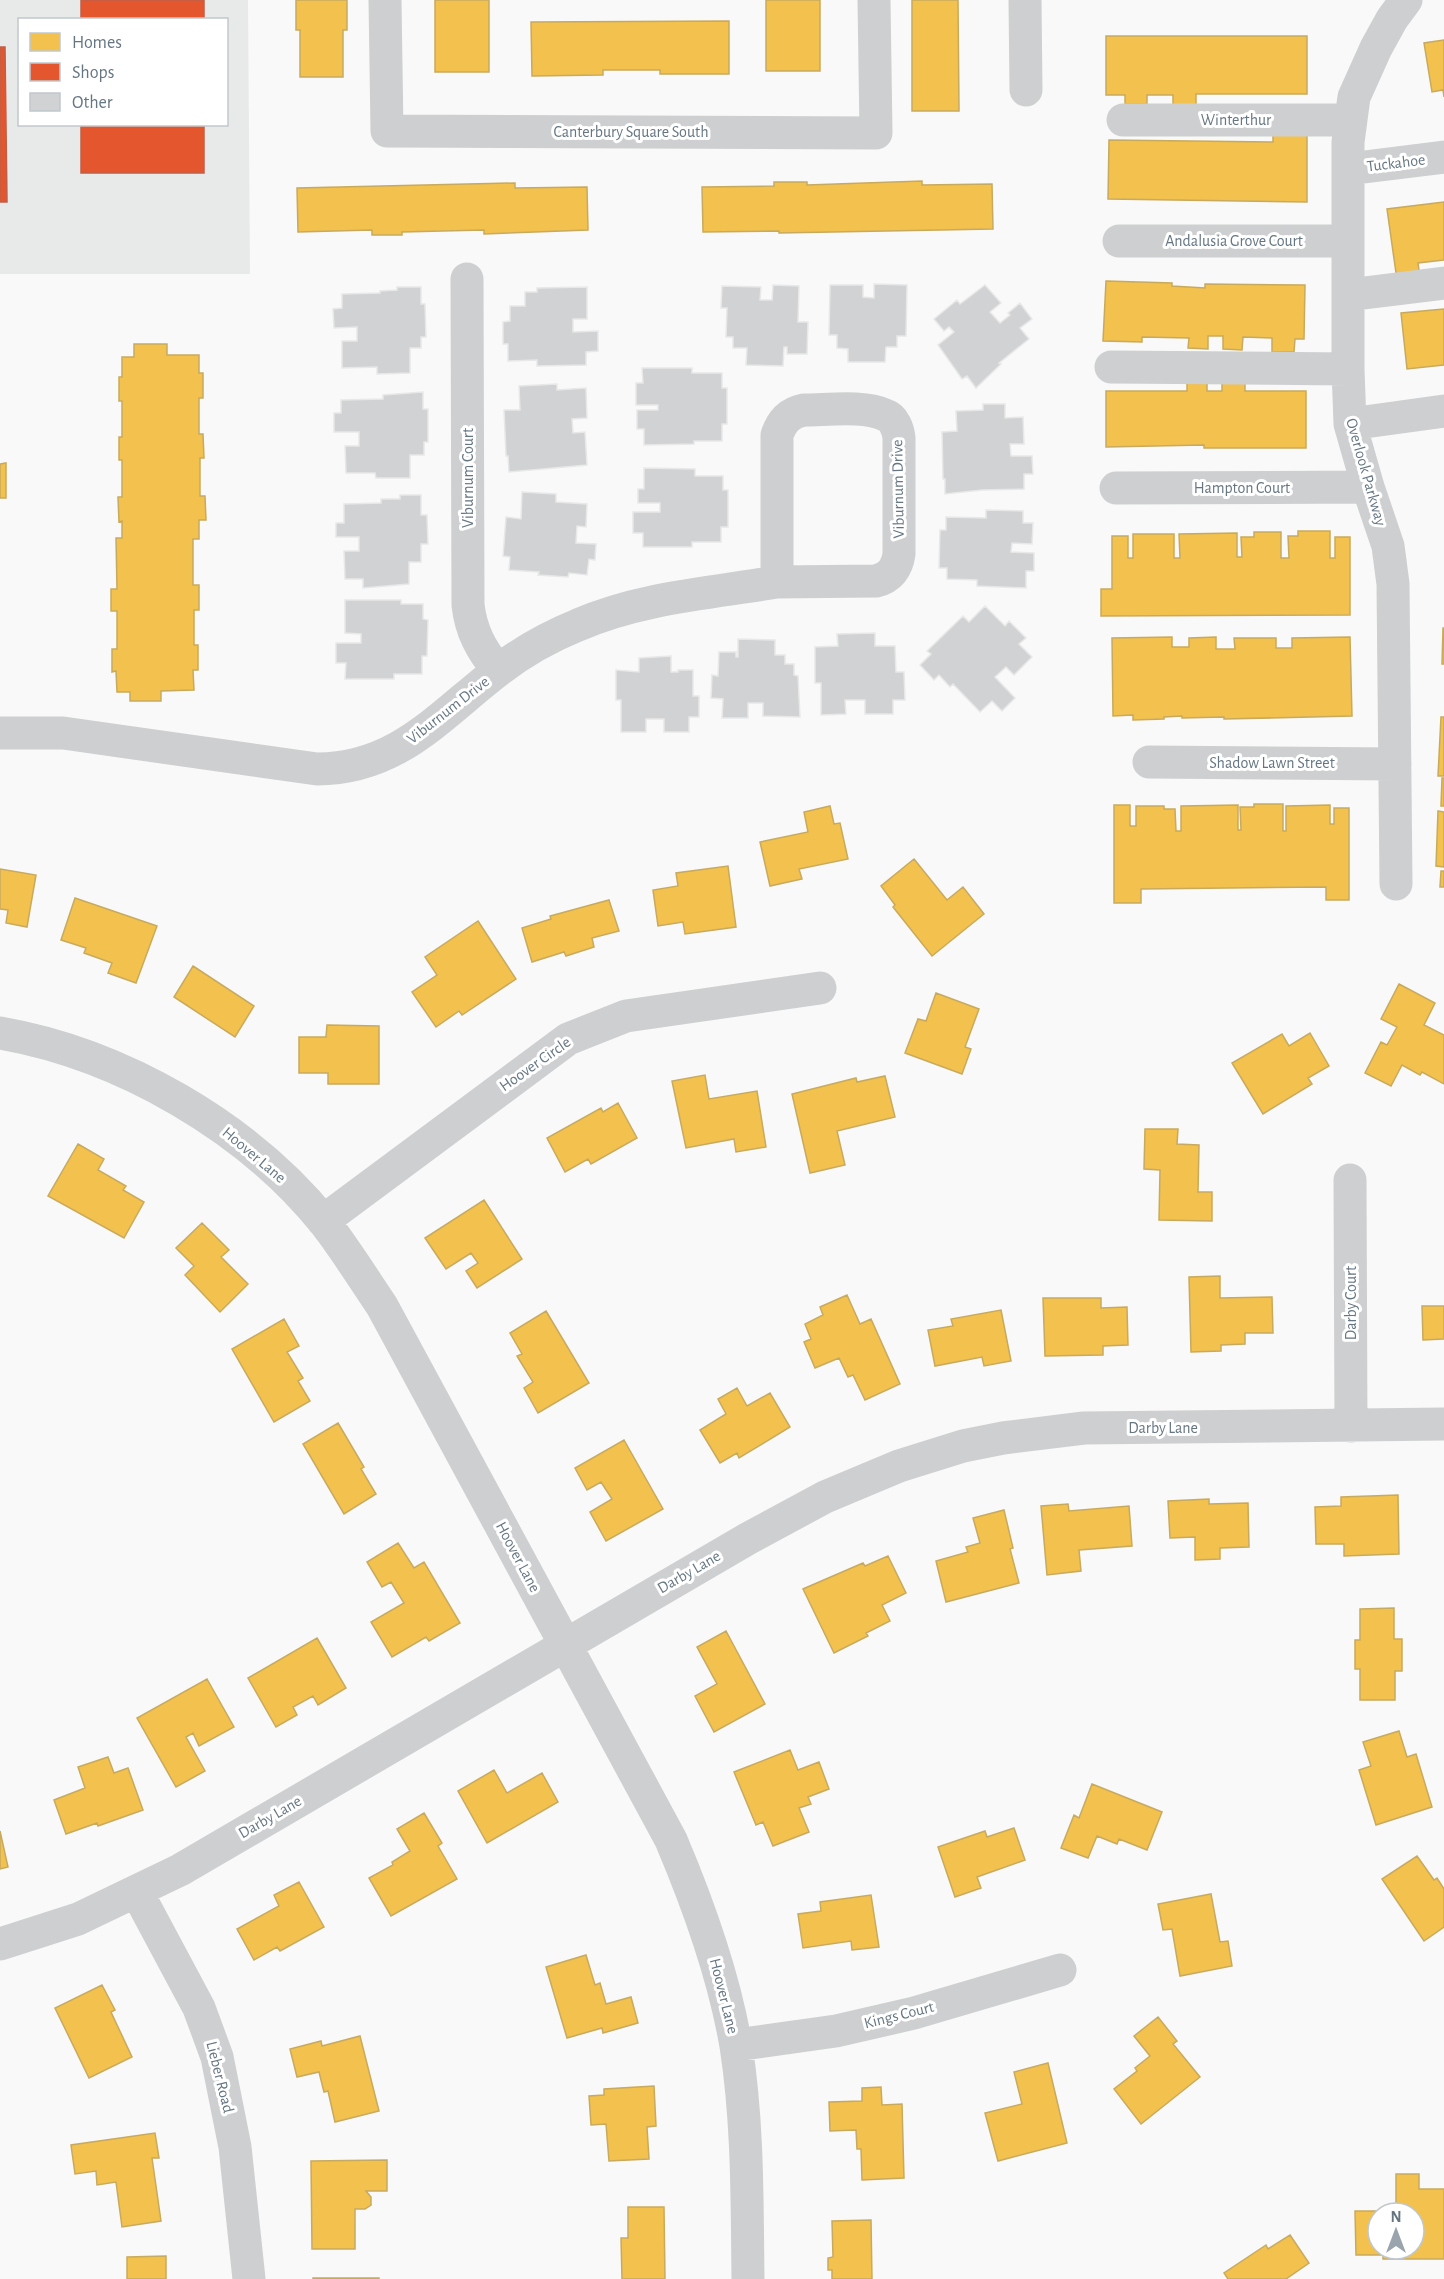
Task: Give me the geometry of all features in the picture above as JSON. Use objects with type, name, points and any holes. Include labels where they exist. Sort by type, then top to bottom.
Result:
[{"type":"street","name":"Canterbury Square South","points":[[385,0],[387,131],[876,133],[874,0]]},
{"type":"street","points":[[1025,0],[1026,90]]},
{"type":"street","name":"Overlook Parkway","points":[[1396,884],[1392,564],[1350,424],[1348,169],[1349,120],[1354,98],[1362,77],[1392,19],[1406,0]]},
{"type":"street","name":"Winterthur","points":[[1123,120],[1349,120]]},
{"type":"street","name":"Tuckahoe","points":[[1348,169],[1444,157]]},
{"type":"street","name":"Andalusia Grove Court","points":[[1119,241],[1348,241]]},
{"type":"street","name":"Viburnum Court","points":[[467,279],[468,605],[475,636],[484,653],[498,670]]},
{"type":"street","points":[[1348,295],[1444,283]]},
{"type":"street","points":[[1111,367],[1348,369]]},
{"type":"street","name":"Viburnum Drive","points":[[0,733],[63,734],[329,769],[378,759],[411,741],[498,670],[578,625],[628,608],[777,582],[884,579],[894,571],[899,554],[899,438],[896,425],[888,415],[871,411],[804,410],[796,412],[782,423],[777,440],[777,582]]},
{"type":"street","points":[[1350,424],[1444,411]]},
{"type":"street","name":"Hampton Court","points":[[1116,488],[1368,487]]},
{"type":"street","name":"Shadow Lawn Street","points":[[1149,762],[1395,764]]},
{"type":"street","name":"Hoover Circle","points":[[323,1221],[568,1039],[615,1018],[820,988]]},
{"type":"street","name":"Hoover Lane","points":[[0,1033],[52,1044],[101,1061],[184,1102],[217,1124],[268,1166],[323,1221],[364,1276],[671,1840],[682,1865],[714,1954],[735,2045],[746,2138],[748,2279]]},
{"type":"street","name":"Darby Court","points":[[1350,1180],[1352,1426]]},
{"type":"street","name":"Darby Lane","points":[[0,1944],[78,1919],[190,1864],[565,1644],[825,1497],[899,1466],[963,1446],[1025,1434],[1084,1428],[1444,1424]]},
{"type":"street","name":"Lieber Road","points":[[137,1892],[199,2008],[217,2057],[235,2147],[249,2279]]},
{"type":"street","name":"Kings Court","points":[[735,2045],[837,2031],[914,2013],[1060,1970]]},
{"type":"shaded area","points":[[0,0],[248,0],[250,274],[0,274]]},
{"type":"building: Homes","points":[[296,0],[347,0],[347,30],[343,30],[343,77],[300,77],[300,30],[296,30]]},
{"type":"building: Homes","points":[[435,0],[489,0],[489,72],[435,72]]},
{"type":"building: Homes","points":[[766,0],[820,0],[820,71],[766,71]]},
{"type":"building: Homes","points":[[912,0],[958,0],[959,111],[912,111]]},
{"type":"building: Homes","points":[[729,21],[729,74],[660,74],[660,70],[603,70],[603,75],[532,76],[531,22]]},
{"type":"building: Homes","points":[[1106,36],[1307,36],[1307,94],[1196,94],[1196,106],[1173,106],[1173,95],[1147,95],[1147,104],[1125,104],[1125,95],[1106,95]]},
{"type":"building: Homes","points":[[1444,40],[1444,97],[1443,90],[1432,92],[1424,43]]},
{"type":"building: Homes","points":[[1273,127],[1307,128],[1307,202],[1108,199],[1109,140],[1273,142]]},
{"type":"building: Homes","points":[[922,181],[922,185],[992,184],[993,229],[703,232],[702,187],[774,186],[774,182],[807,182],[807,185]]},
{"type":"building: Homes","points":[[515,183],[515,188],[587,187],[588,230],[484,234],[484,230],[402,232],[402,235],[372,235],[372,230],[298,232],[297,188]]},
{"type":"building: Homes","points":[[1444,202],[1444,260],[1418,263],[1420,277],[1397,280],[1387,209]]},
{"type":"building: Homes","points":[[1106,281],[1172,283],[1172,286],[1205,288],[1205,284],[1305,285],[1304,339],[1295,339],[1294,352],[1272,352],[1272,338],[1243,337],[1242,350],[1223,349],[1223,336],[1208,336],[1208,349],[1188,348],[1189,338],[1142,337],[1142,342],[1103,341]]},
{"type":"building: Homes","points":[[1444,309],[1444,365],[1407,369],[1401,313]]},
{"type":"building: Homes","points":[[134,344],[167,344],[167,355],[199,355],[199,373],[203,373],[203,398],[199,398],[199,434],[203,434],[204,458],[200,458],[200,496],[205,496],[206,520],[199,520],[199,539],[193,539],[193,585],[199,585],[199,610],[194,610],[194,645],[198,645],[198,670],[193,670],[194,690],[161,691],[161,701],[130,701],[130,692],[117,692],[116,671],[112,672],[112,649],[117,649],[117,611],[111,611],[111,589],[117,589],[116,538],[122,538],[118,497],[122,497],[122,460],[119,460],[119,437],[122,437],[122,401],[119,401],[119,377],[122,377],[122,357],[134,357]]},
{"type":"building: Homes","points":[[1187,379],[1207,379],[1207,391],[1222,391],[1222,379],[1245,379],[1245,391],[1306,391],[1306,448],[1204,448],[1204,445],[1106,447],[1106,391],[1187,391]]},
{"type":"building: Homes","points":[[6,463],[6,498],[0,498],[0,464]]},
{"type":"building: Homes","points":[[1298,531],[1330,531],[1330,558],[1335,558],[1335,537],[1350,537],[1350,615],[1101,616],[1101,589],[1112,589],[1112,536],[1128,536],[1128,558],[1133,558],[1133,534],[1174,534],[1174,558],[1180,558],[1179,534],[1237,533],[1237,557],[1242,557],[1241,537],[1254,537],[1254,532],[1281,532],[1281,558],[1289,558],[1288,536],[1298,536]]},
{"type":"building: Homes","points":[[1443,628],[1444,664],[1442,664]]},
{"type":"building: Homes","points":[[1172,637],[1172,647],[1189,647],[1189,638],[1216,637],[1216,649],[1235,649],[1234,638],[1276,638],[1276,648],[1292,648],[1292,638],[1350,637],[1352,716],[1224,719],[1224,717],[1182,718],[1182,716],[1133,720],[1133,715],[1113,716],[1112,638]]},
{"type":"building: Homes","points":[[1441,717],[1444,717],[1444,776],[1438,776]]},
{"type":"building: Homes","points":[[1442,778],[1444,778],[1444,806],[1441,806]]},
{"type":"building: Homes","points":[[1254,804],[1283,804],[1283,831],[1286,831],[1286,806],[1330,805],[1330,824],[1334,824],[1334,808],[1349,808],[1349,900],[1326,900],[1326,887],[1141,889],[1141,903],[1114,903],[1114,805],[1130,805],[1130,826],[1136,826],[1136,806],[1164,806],[1164,809],[1175,809],[1176,831],[1181,831],[1181,806],[1238,805],[1238,830],[1241,830],[1240,807],[1254,807]]},
{"type":"building: Homes","points":[[830,806],[834,824],[840,823],[848,859],[799,869],[802,879],[770,886],[760,842],[808,832],[804,812]]},
{"type":"building: Homes","points":[[1438,811],[1444,812],[1444,867],[1436,866]]},
{"type":"building: Homes","points":[[914,859],[947,900],[963,887],[984,914],[932,956],[893,907],[895,905],[881,886]]},
{"type":"building: Homes","points":[[728,866],[736,927],[685,934],[683,922],[658,926],[653,890],[678,886],[676,873]]},
{"type":"building: Homes","points":[[0,869],[36,875],[27,927],[6,923],[8,910],[0,909]]},
{"type":"building: Homes","points":[[1441,871],[1444,871],[1444,887],[1440,887]]},
{"type":"building: Homes","points":[[75,898],[157,926],[136,983],[108,973],[112,963],[84,953],[86,948],[61,940]]},
{"type":"building: Homes","points":[[609,900],[619,931],[592,938],[594,947],[566,956],[564,952],[532,962],[522,928],[551,919],[550,916]]},
{"type":"building: Homes","points":[[478,921],[516,979],[462,1015],[459,1011],[436,1027],[412,992],[437,975],[425,957]]},
{"type":"building: Homes","points":[[193,966],[254,1006],[235,1037],[174,997]]},
{"type":"building: Homes","points":[[1399,984],[1435,1003],[1424,1025],[1444,1035],[1444,1084],[1422,1072],[1420,1075],[1402,1065],[1391,1086],[1365,1073],[1381,1042],[1387,1045],[1397,1027],[1381,1019]]},
{"type":"building: Homes","points":[[936,993],[979,1009],[965,1047],[971,1049],[962,1074],[905,1053],[918,1019],[926,1021]]},
{"type":"building: Homes","points":[[327,1025],[379,1026],[379,1084],[328,1084],[328,1073],[299,1073],[299,1037],[326,1037]]},
{"type":"building: Homes","points":[[1310,1033],[1329,1066],[1308,1078],[1312,1084],[1263,1114],[1232,1063],[1282,1034],[1289,1046]]},
{"type":"building: Homes","points":[[705,1075],[709,1099],[757,1091],[766,1147],[736,1152],[734,1139],[686,1148],[672,1081]]},
{"type":"building: Homes","points":[[885,1076],[895,1117],[837,1131],[845,1165],[810,1173],[792,1094],[856,1078],[857,1082]]},
{"type":"building: Homes","points":[[618,1103],[637,1138],[591,1164],[588,1159],[565,1172],[547,1138],[601,1108],[603,1112]]},
{"type":"building: Homes","points":[[1145,1129],[1178,1129],[1177,1144],[1199,1145],[1198,1192],[1212,1192],[1212,1221],[1159,1220],[1160,1170],[1144,1169]]},
{"type":"building: Homes","points":[[78,1144],[104,1159],[98,1170],[126,1186],[123,1190],[144,1202],[124,1238],[48,1196]]},
{"type":"building: Homes","points":[[484,1200],[522,1259],[477,1288],[466,1271],[478,1263],[471,1253],[446,1269],[425,1238]]},
{"type":"building: Homes","points":[[202,1223],[229,1250],[221,1257],[248,1284],[220,1312],[185,1275],[194,1266],[176,1248]]},
{"type":"building: Homes","points":[[1220,1276],[1220,1298],[1272,1297],[1273,1333],[1245,1333],[1245,1344],[1221,1345],[1221,1351],[1191,1352],[1189,1277]]},
{"type":"building: Homes","points":[[847,1295],[860,1324],[871,1319],[900,1384],[865,1400],[853,1375],[848,1377],[839,1358],[815,1368],[804,1342],[811,1339],[805,1324],[823,1315],[820,1307]]},
{"type":"building: Homes","points":[[1043,1298],[1101,1298],[1101,1308],[1127,1307],[1128,1345],[1103,1346],[1103,1355],[1045,1356]]},
{"type":"building: Homes","points":[[1422,1306],[1444,1306],[1444,1339],[1423,1340]]},
{"type":"building: Homes","points":[[1001,1310],[1011,1361],[984,1366],[982,1357],[935,1366],[928,1330],[953,1326],[951,1319]]},
{"type":"building: Homes","points":[[546,1311],[589,1383],[538,1413],[524,1388],[533,1382],[517,1356],[522,1354],[510,1333]]},
{"type":"building: Homes","points":[[284,1319],[299,1346],[287,1352],[303,1378],[298,1381],[310,1401],[274,1422],[232,1349]]},
{"type":"building: Homes","points":[[737,1388],[747,1406],[770,1393],[790,1427],[739,1458],[737,1453],[720,1463],[700,1430],[726,1414],[718,1399]]},
{"type":"building: Homes","points":[[338,1423],[364,1467],[361,1469],[376,1494],[344,1514],[303,1444]]},
{"type":"building: Homes","points":[[624,1440],[663,1509],[606,1541],[590,1512],[612,1499],[601,1482],[587,1490],[575,1468]]},
{"type":"building: Homes","points":[[1398,1495],[1399,1554],[1344,1556],[1344,1544],[1316,1544],[1315,1507],[1341,1506],[1341,1497]]},
{"type":"building: Homes","points":[[1209,1499],[1209,1504],[1248,1503],[1249,1547],[1220,1548],[1220,1559],[1195,1560],[1195,1537],[1170,1538],[1168,1501]]},
{"type":"building: Homes","points":[[1068,1504],[1069,1511],[1129,1506],[1132,1546],[1079,1550],[1081,1571],[1047,1575],[1041,1506]]},
{"type":"building: Homes","points":[[1004,1510],[1013,1548],[1010,1549],[1019,1583],[946,1602],[936,1561],[968,1552],[966,1547],[980,1543],[973,1518]]},
{"type":"building: Homes","points":[[398,1543],[414,1568],[424,1562],[460,1623],[429,1641],[426,1637],[392,1657],[371,1622],[404,1603],[391,1582],[382,1587],[367,1562]]},
{"type":"building: Homes","points":[[888,1556],[906,1593],[882,1605],[890,1621],[866,1633],[868,1636],[834,1653],[803,1589],[863,1563],[865,1566]]},
{"type":"building: Homes","points":[[1394,1608],[1394,1639],[1402,1639],[1402,1671],[1395,1671],[1395,1700],[1360,1700],[1360,1669],[1355,1669],[1355,1640],[1360,1640],[1360,1609]]},
{"type":"building: Homes","points":[[726,1631],[765,1704],[714,1732],[695,1696],[717,1684],[697,1647]]},
{"type":"building: Homes","points":[[317,1638],[346,1688],[318,1705],[313,1696],[293,1707],[297,1715],[276,1727],[248,1678]]},
{"type":"building: Homes","points":[[207,1679],[234,1727],[199,1746],[193,1733],[186,1737],[205,1771],[176,1787],[137,1718]]},
{"type":"building: Homes","points":[[1399,1731],[1407,1757],[1416,1754],[1432,1807],[1376,1825],[1359,1770],[1371,1766],[1363,1742]]},
{"type":"building: Homes","points":[[790,1750],[798,1770],[819,1762],[829,1789],[808,1797],[811,1804],[799,1808],[809,1832],[773,1846],[763,1822],[756,1825],[734,1772]]},
{"type":"building: Homes","points":[[108,1757],[114,1773],[128,1768],[143,1810],[98,1826],[97,1823],[66,1834],[54,1800],[85,1788],[78,1767]]},
{"type":"building: Homes","points":[[494,1770],[507,1793],[542,1773],[558,1802],[487,1843],[458,1791]]},
{"type":"building: Homes","points":[[1092,1784],[1162,1812],[1147,1850],[1119,1839],[1117,1844],[1097,1836],[1088,1858],[1061,1848],[1074,1815],[1079,1818]]},
{"type":"building: Homes","points":[[424,1813],[442,1843],[438,1846],[457,1879],[391,1916],[369,1878],[393,1865],[392,1862],[410,1851],[397,1829]]},
{"type":"building: Homes","points":[[1014,1828],[1025,1860],[977,1877],[981,1888],[955,1897],[938,1847],[985,1831],[987,1837]]},
{"type":"building: Homes","points":[[0,1831],[8,1867],[0,1869]]},
{"type":"building: Homes","points":[[1417,1856],[1434,1880],[1437,1878],[1444,1889],[1444,1927],[1424,1941],[1382,1879]]},
{"type":"building: Homes","points":[[299,1882],[324,1927],[280,1951],[277,1947],[254,1960],[237,1929],[279,1906],[274,1895]]},
{"type":"building: Homes","points":[[1211,1894],[1220,1942],[1228,1941],[1232,1966],[1180,1976],[1172,1929],[1163,1930],[1158,1904]]},
{"type":"building: Homes","points":[[871,1895],[879,1947],[852,1950],[851,1941],[803,1948],[798,1914],[821,1911],[820,1902]]},
{"type":"building: Homes","points":[[586,1955],[595,1985],[600,1983],[606,2004],[631,1997],[638,2023],[603,2033],[602,2028],[567,2038],[546,1967]]},
{"type":"building: Homes","points":[[102,1985],[115,2010],[111,2012],[132,2057],[89,2078],[55,2008]]},
{"type":"building: Homes","points":[[1158,2017],[1177,2041],[1173,2044],[1200,2077],[1141,2124],[1114,2089],[1137,2071],[1135,2068],[1150,2056],[1134,2036]]},
{"type":"building: Homes","points":[[360,2036],[379,2111],[335,2122],[328,2091],[324,2092],[319,2072],[297,2077],[290,2049],[321,2041],[322,2046]]},
{"type":"building: Homes","points":[[1048,2063],[1067,2143],[998,2161],[985,2113],[1022,2104],[1014,2072]]},
{"type":"building: Homes","points":[[654,2086],[656,2126],[647,2127],[649,2159],[609,2161],[606,2124],[591,2125],[589,2096],[604,2095],[604,2089]]},
{"type":"building: Homes","points":[[881,2087],[882,2105],[902,2104],[904,2178],[862,2180],[861,2149],[857,2149],[856,2130],[830,2131],[829,2102],[862,2101],[862,2088]]},
{"type":"building: Homes","points":[[155,2133],[159,2158],[152,2158],[161,2221],[122,2227],[116,2182],[97,2185],[96,2171],[75,2174],[71,2145]]},
{"type":"building: Homes","points":[[387,2160],[387,2191],[366,2191],[371,2197],[371,2205],[365,2209],[355,2209],[355,2249],[312,2249],[311,2161]]},
{"type":"building: Homes","points":[[1396,2174],[1419,2174],[1419,2189],[1444,2189],[1444,2259],[1426,2259],[1426,2201],[1396,2201]]},
{"type":"building: Homes","points":[[628,2207],[664,2207],[665,2279],[622,2279],[621,2238],[628,2238]]},
{"type":"building: Homes","points":[[1355,2211],[1366,2211],[1366,2255],[1356,2255]]},
{"type":"building: Homes","points":[[871,2220],[872,2279],[832,2279],[832,2270],[828,2270],[828,2258],[833,2257],[832,2221]]},
{"type":"building: Homes","points":[[1290,2235],[1309,2263],[1286,2279],[1228,2279],[1224,2273],[1266,2245],[1268,2249]]},
{"type":"building: Homes","points":[[166,2256],[166,2279],[127,2279],[127,2257]]},
{"type":"building: Homes","points":[[379,2278],[379,2279],[313,2279]]},
{"type":"building: Shops","points":[[81,0],[204,0],[204,18],[81,18]]},
{"type":"building: Shops","points":[[0,47],[5,47],[7,202],[0,202]]},
{"type":"building: Shops","points":[[81,126],[204,126],[204,173],[81,173]]},
{"type":"building: Other","points":[[874,284],[907,285],[906,336],[897,336],[897,347],[886,347],[885,362],[848,362],[848,349],[837,348],[837,335],[829,335],[830,285],[863,285],[863,297],[874,298]]},
{"type":"building: Other","points":[[773,285],[799,286],[798,322],[808,322],[807,354],[787,354],[787,347],[784,347],[783,366],[746,365],[747,348],[733,348],[733,337],[726,337],[727,308],[721,308],[722,286],[761,287],[760,300],[772,300]]},
{"type":"building: Other","points":[[985,285],[1001,303],[990,312],[1000,323],[1020,303],[1032,319],[1020,328],[1029,339],[999,363],[1001,364],[976,388],[967,376],[962,379],[938,345],[954,332],[949,327],[944,331],[934,319],[957,300],[960,304]]},
{"type":"building: Other","points":[[397,287],[421,287],[421,304],[425,304],[426,337],[421,337],[421,348],[410,348],[410,373],[377,374],[377,367],[342,368],[342,341],[357,341],[357,327],[334,328],[333,309],[342,308],[342,294],[380,293],[380,291],[397,290]]},
{"type":"building: Other","points":[[587,287],[587,319],[573,319],[573,332],[598,331],[598,351],[586,352],[586,365],[537,366],[537,360],[508,361],[508,344],[503,344],[503,322],[510,321],[510,306],[525,306],[525,292],[537,292],[537,288]]},
{"type":"building: Other","points":[[642,368],[692,368],[692,373],[722,373],[722,388],[727,388],[727,424],[722,424],[722,441],[644,445],[644,429],[637,429],[637,410],[658,410],[658,405],[636,405],[636,383],[643,383]]},
{"type":"building: Other","points":[[557,384],[557,390],[586,388],[587,418],[572,419],[573,433],[585,432],[587,465],[509,472],[504,410],[520,410],[519,386]]},
{"type":"building: Other","points":[[423,392],[423,409],[428,409],[428,442],[424,442],[424,455],[410,455],[410,478],[376,478],[375,473],[346,473],[345,446],[359,446],[359,432],[334,432],[334,413],[341,413],[341,400],[383,399],[383,395]]},
{"type":"building: Other","points":[[983,404],[1005,404],[1005,418],[1023,417],[1024,444],[1010,444],[1011,456],[1032,456],[1033,474],[1024,474],[1024,489],[945,494],[942,432],[957,431],[956,411],[983,410]]},
{"type":"building: Other","points":[[644,468],[695,469],[695,476],[723,476],[723,490],[728,490],[728,527],[721,527],[721,542],[692,542],[692,547],[643,547],[643,533],[633,533],[633,512],[660,512],[660,503],[638,503],[638,489],[644,489]]},
{"type":"building: Other","points":[[522,492],[556,494],[556,502],[587,504],[586,527],[577,526],[576,543],[596,544],[595,560],[589,559],[587,575],[569,573],[568,577],[509,570],[510,557],[503,556],[506,517],[521,519]]},
{"type":"building: Other","points":[[400,495],[421,495],[421,515],[427,515],[428,544],[421,544],[421,562],[409,562],[409,584],[363,588],[363,579],[345,579],[344,551],[359,551],[359,537],[336,537],[336,523],[344,523],[344,504],[381,503],[381,499],[400,499]]},
{"type":"building: Other","points":[[986,510],[1023,511],[1023,523],[1033,523],[1032,544],[1012,543],[1011,552],[1034,553],[1034,571],[1026,571],[1026,588],[977,586],[977,580],[947,579],[947,568],[939,568],[940,530],[946,530],[946,517],[986,518]]},
{"type":"building: Other","points":[[345,600],[401,600],[401,604],[423,604],[423,619],[428,620],[427,656],[422,656],[422,674],[394,674],[394,679],[345,679],[346,663],[336,663],[336,643],[361,643],[361,634],[345,633]]},
{"type":"building: Other","points":[[985,606],[1005,626],[1009,621],[1026,638],[1019,644],[1032,657],[1014,675],[1006,667],[995,677],[1015,698],[1002,711],[992,701],[980,712],[953,684],[950,687],[939,675],[934,680],[920,665],[931,654],[927,651],[963,616],[969,622]]},
{"type":"building: Other","points":[[875,633],[875,646],[895,646],[896,672],[904,672],[905,700],[893,700],[893,714],[865,714],[865,700],[845,700],[846,714],[821,715],[821,683],[815,683],[815,647],[838,646],[837,634]]},
{"type":"building: Other","points":[[738,639],[775,640],[775,655],[785,655],[785,664],[794,664],[794,675],[798,676],[800,717],[763,716],[763,703],[748,703],[748,718],[722,718],[723,699],[711,698],[712,675],[718,676],[719,652],[736,652],[736,657],[738,657]]},
{"type":"building: Other","points":[[671,656],[671,672],[693,670],[693,696],[699,696],[699,717],[689,717],[689,732],[664,732],[664,719],[646,719],[646,732],[621,732],[621,700],[616,700],[616,670],[639,672],[639,658]]}]
